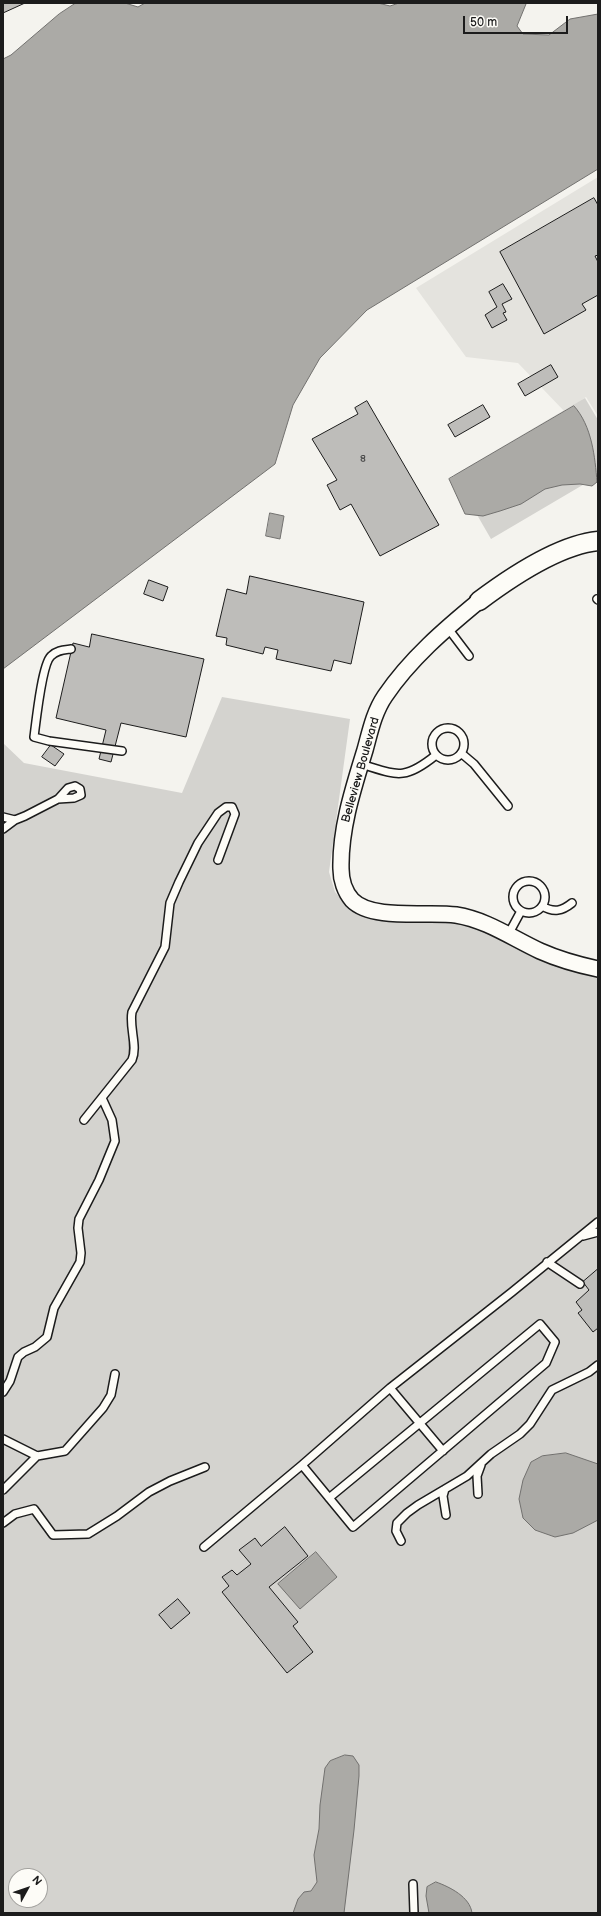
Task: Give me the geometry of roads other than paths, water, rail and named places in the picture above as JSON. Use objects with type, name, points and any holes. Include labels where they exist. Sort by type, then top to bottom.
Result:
[{"type":"street","name":"Belleview Boulevard","points":[[598,541],[561,552],[528,568],[479,601],[447,627],[418,656],[384,697],[373,721],[351,796],[344,833],[341,870],[343,886],[352,900],[364,909],[383,912],[456,915],[488,924],[540,951],[583,966],[598,969]]},
{"type":"lane","points":[[447,627],[469,656]]},
{"type":"lane","points":[[72,650],[60,650],[50,656],[44,673],[34,737],[49,741],[122,751]]},
{"type":"lane","points":[[450,728],[459,733],[464,743],[461,754],[458,757],[449,760],[439,758],[436,755],[432,745],[435,734],[439,730],[450,728]]},
{"type":"lane","points":[[461,754],[474,764],[508,806]]},
{"type":"lane","points":[[360,764],[390,773],[407,774],[422,766],[436,755]]},
{"type":"lane","points":[[3,829],[15,820],[58,799]]},
{"type":"lane","points":[[84,1120],[132,1060],[135,1054],[130,1025],[132,1012],[165,947],[170,903],[198,843],[218,813],[226,807],[232,807],[235,814],[218,860]]},
{"type":"lane","points":[[3,817],[15,820]]},
{"type":"lane","points":[[528,880],[538,883],[544,891],[544,902],[542,906],[535,912],[530,913],[521,911],[514,903],[513,893],[518,884],[528,880]]},
{"type":"lane","points":[[542,906],[553,912],[567,907],[572,903]]},
{"type":"lane","points":[[508,935],[521,911]]},
{"type":"lane","points":[[3,1392],[10,1381],[18,1357],[24,1352],[35,1347],[47,1336],[54,1308],[80,1262],[81,1253],[78,1228],[79,1219],[99,1180],[115,1141],[112,1120],[102,1098]]},
{"type":"lane","points":[[204,1547],[302,1465],[390,1388],[598,1222]]},
{"type":"lane","points":[[579,1237],[598,1232]]},
{"type":"lane","points":[[547,1262],[580,1284]]},
{"type":"lane","points":[[302,1465],[329,1498],[353,1527],[546,1363],[555,1342],[540,1324],[419,1422],[329,1498]]},
{"type":"lane","points":[[401,1541],[396,1531],[397,1524],[418,1504],[467,1476],[481,1465],[491,1454],[520,1434],[530,1424],[552,1390],[589,1372],[598,1365]]},
{"type":"lane","points":[[3,1490],[37,1456],[65,1451],[71,1446],[111,1395],[115,1374]]},
{"type":"lane","points":[[390,1388],[443,1451]]},
{"type":"lane","points":[[3,1439],[37,1456]]},
{"type":"lane","points":[[478,1494],[477,1476],[481,1465]]},
{"type":"lane","points":[[3,1523],[15,1514],[34,1509],[54,1535],[88,1534],[117,1516],[149,1492],[170,1481],[205,1467]]},
{"type":"lane","points":[[445,1489],[443,1496],[446,1515]]},
{"type":"lane","points":[[413,1884],[414,1913]]}]
